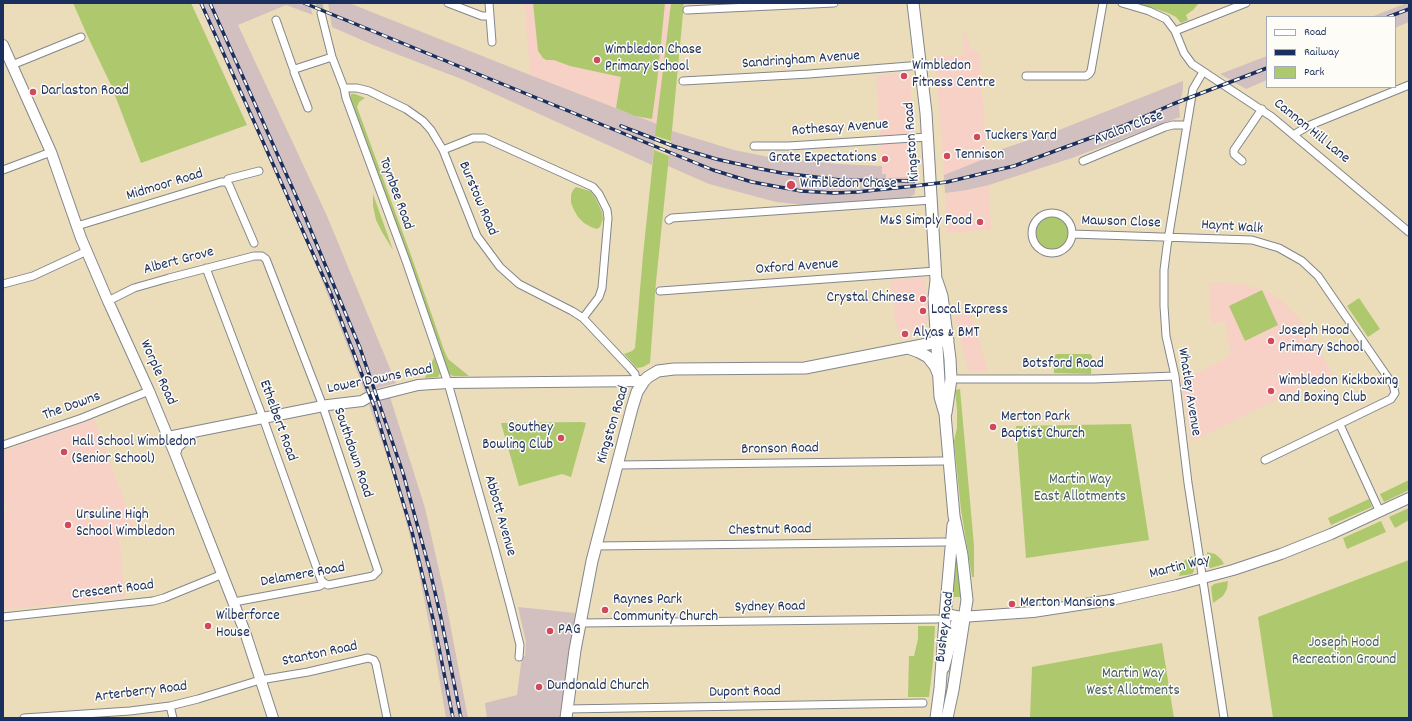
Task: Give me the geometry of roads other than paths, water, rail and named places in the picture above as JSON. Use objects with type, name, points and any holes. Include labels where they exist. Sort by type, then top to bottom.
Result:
[{"type":"main road","name":"Kingston Road","points":[[567,713],[580,623],[596,546],[640,380],[658,372],[674,368],[805,368],[943,341],[942,296],[936,275],[928,136],[922,65],[914,3]]},
{"type":"main road","name":"Worple Road","points":[[3,45],[51,152],[87,251],[149,391],[175,454],[234,602],[273,718]]},
{"type":"main road","name":"Bushey Road","points":[[943,341],[938,374],[940,397],[946,414]]},
{"type":"main road","name":"Bushey Road","points":[[943,341],[951,379],[946,414],[954,516],[962,555],[967,600],[947,718]]},
{"type":"main road","points":[[908,348],[928,357],[935,366],[938,374]]},
{"type":"main road","name":"Lower Downs Road","points":[[168,437],[322,406],[362,401],[367,398],[410,386],[448,383],[640,380]]},
{"type":"main road","name":"Lower Downs Road","points":[[175,454],[177,447],[196,431]]},
{"type":"main road","name":"Martin Way","points":[[941,617],[1020,614],[1071,607],[1111,600],[1203,579],[1281,554],[1331,534],[1409,498]]},
{"type":"main road","name":"Bushey Road","points":[[936,718],[942,673],[941,617],[954,516]]},
{"type":"main road","name":"Bushey Road","points":[[942,673],[956,623],[963,617]]},
{"type":"street","points":[[448,3],[482,16],[490,16]]},
{"type":"street","points":[[489,3],[492,42]]},
{"type":"street","points":[[687,10],[834,3]]},
{"type":"street","points":[[1026,76],[1080,76],[1089,74],[1091,71],[1104,3]]},
{"type":"street","name":"Cannon Hill Lane","points":[[1122,3],[1163,17],[1175,31],[1188,59],[1192,64],[1262,109],[1295,134],[1409,232]]},
{"type":"street","points":[[1175,31],[1246,3]]},
{"type":"street","name":"Toynbee Road","points":[[321,13],[332,57],[344,88],[346,98],[406,261],[448,383]]},
{"type":"street","points":[[276,20],[308,108]]},
{"type":"street","points":[[12,65],[81,37]]},
{"type":"street","points":[[295,69],[332,57]]},
{"type":"street","name":"Sandringham Avenue","points":[[683,81],[809,74],[922,65]]},
{"type":"street","name":"Whatley Avenue","points":[[1203,72],[1193,89],[1186,125],[1168,237],[1164,270],[1164,306],[1166,336],[1175,376],[1188,483],[1224,718]]},
{"type":"street","points":[[1295,134],[1308,126],[1409,85]]},
{"type":"street","name":"Burstow Road","points":[[344,88],[357,88],[369,91],[414,114],[431,130],[443,150],[474,230],[484,247],[500,267],[519,284],[584,318],[640,380]]},
{"type":"street","points":[[1242,161],[1234,154],[1234,150],[1262,109]]},
{"type":"street","name":"Avalon Close","points":[[1083,161],[1164,127],[1178,124],[1186,125]]},
{"type":"street","name":"Rothesay Avenue","points":[[754,146],[789,146],[928,136]]},
{"type":"street","points":[[443,150],[473,138],[485,138],[593,187],[599,194],[607,210],[608,218],[602,288],[599,297],[584,318]]},
{"type":"street","points":[[3,170],[51,152]]},
{"type":"street","name":"Midmoor Road","points":[[77,226],[221,182],[226,182],[228,179],[260,171]]},
{"type":"street","points":[[226,182],[254,243]]},
{"type":"street","points":[[669,220],[672,218],[932,200]]},
{"type":"street","name":"Mawson Close","points":[[1053,213],[1059,214],[1069,222],[1072,234],[1067,246],[1061,251],[1055,253],[1042,250],[1033,239],[1032,232],[1034,226],[1041,217],[1053,213]]},
{"type":"street","name":"Mawson Close","points":[[1072,234],[1168,237]]},
{"type":"street","name":"Haynt Walk","points":[[1168,237],[1252,240],[1279,248],[1302,261],[1314,271],[1395,389],[1395,393],[1391,399],[1265,460]]},
{"type":"street","points":[[3,284],[33,276],[87,251]]},
{"type":"street","name":"Albert Grove","points":[[108,301],[134,288],[260,255]]},
{"type":"street","name":"Southdown Road","points":[[260,255],[266,259],[322,406],[378,569],[376,573]]},
{"type":"street","name":"Ethelbert Road","points":[[206,268],[263,418],[321,580],[324,583]]},
{"type":"street","name":"Oxford Avenue","points":[[660,291],[936,275]]},
{"type":"street","name":"Botsford Road","points":[[951,379],[1094,379],[1175,376]]},
{"type":"street","name":"Abbott Avenue","points":[[448,383],[504,583],[520,645],[519,658]]},
{"type":"street","name":"The Downs","points":[[3,445],[82,418],[149,391]]},
{"type":"street","points":[[1340,425],[1380,512]]},
{"type":"street","name":"Bronson Road","points":[[617,465],[943,461]]},
{"type":"street","name":"Chestnut Road","points":[[596,546],[944,542]]},
{"type":"street","name":"Delamere Road","points":[[234,602],[320,586],[324,583],[328,585],[373,576],[376,573]]},
{"type":"street","name":"Crescent Road","points":[[3,617],[153,601],[223,574]]},
{"type":"street","name":"Sydney Road","points":[[580,623],[941,617]]},
{"type":"street","name":"Stanton Road","points":[[260,680],[308,672],[371,658],[376,664],[387,718]]},
{"type":"street","name":"Arterberry Road","points":[[24,718],[75,716],[170,706],[260,680]]},
{"type":"street","name":"Dupont Road","points":[[567,713],[923,703]]},
{"type":"street","points":[[170,706],[173,718]]},
{"type":"tunnel","points":[[319,3],[321,13]]},
{"type":"railway","points":[[201,3],[331,294],[374,406],[412,532],[434,623],[453,718]]},
{"type":"railway","points":[[210,3],[304,214],[360,348],[403,473],[430,571],[461,718]]},
{"type":"railway","points":[[304,3],[713,170],[752,182],[801,191],[834,193],[857,192],[914,186],[947,182],[1014,166],[1123,126],[1173,104],[1266,68]]},
{"type":"railway","points":[[1391,16],[1409,9]]},
{"type":"railway","points":[[621,126],[673,146],[716,159],[782,173],[840,180],[914,181]]},
{"type":"place","name":"Wimbledon Chase Primary School","points":[[597,60]]},
{"type":"place","name":"Wimbledon Fitness Centre","points":[[904,76]]},
{"type":"place","name":"Darlaston Road","points":[[33,92]]},
{"type":"place","name":"Tuckers Yard","points":[[977,137]]},
{"type":"place","name":"Tennison","points":[[947,156]]},
{"type":"place","name":"Grate Expectations","points":[[885,159]]},
{"type":"place","name":"Wimbledon Chase","points":[[791,185]]},
{"type":"place","name":"M&S Simply Food","points":[[980,222]]},
{"type":"place","name":"Crystal Chinese","points":[[923,299]]},
{"type":"place","name":"Local Express","points":[[923,311]]},
{"type":"place","name":"Alyas & BMT","points":[[905,334]]},
{"type":"place","name":"Joseph Hood Primary School","points":[[1271,341]]},
{"type":"place","name":"Wimbledon Kickboxing and Boxing Club","points":[[1271,391]]},
{"type":"place","name":"Merton Park Baptist Church","points":[[993,427]]},
{"type":"place","name":"Southey Bowling Club","points":[[561,438]]},
{"type":"place","name":"Hall School Wimbledon (Senior School)","points":[[64,452]]},
{"type":"place","name":"Ursuline High School Wimbledon","points":[[68,525]]},
{"type":"place","name":"Merton Mansions","points":[[1012,604]]},
{"type":"place","name":"Raynes Park Community Church","points":[[605,610]]},
{"type":"place","name":"Wilberforce House","points":[[208,626]]},
{"type":"place","name":"PAG","points":[[550,631]]},
{"type":"place","name":"Dundonald Church","points":[[539,687]]},
{"type":"park label","name":"Martin Way East Allotments","points":[[1080,490]]},
{"type":"park label","name":"Joseph Hood Recreation Ground","points":[[1344,652]]},
{"type":"park label","name":"Martin Way West Allotments","points":[[1133,684]]}]
